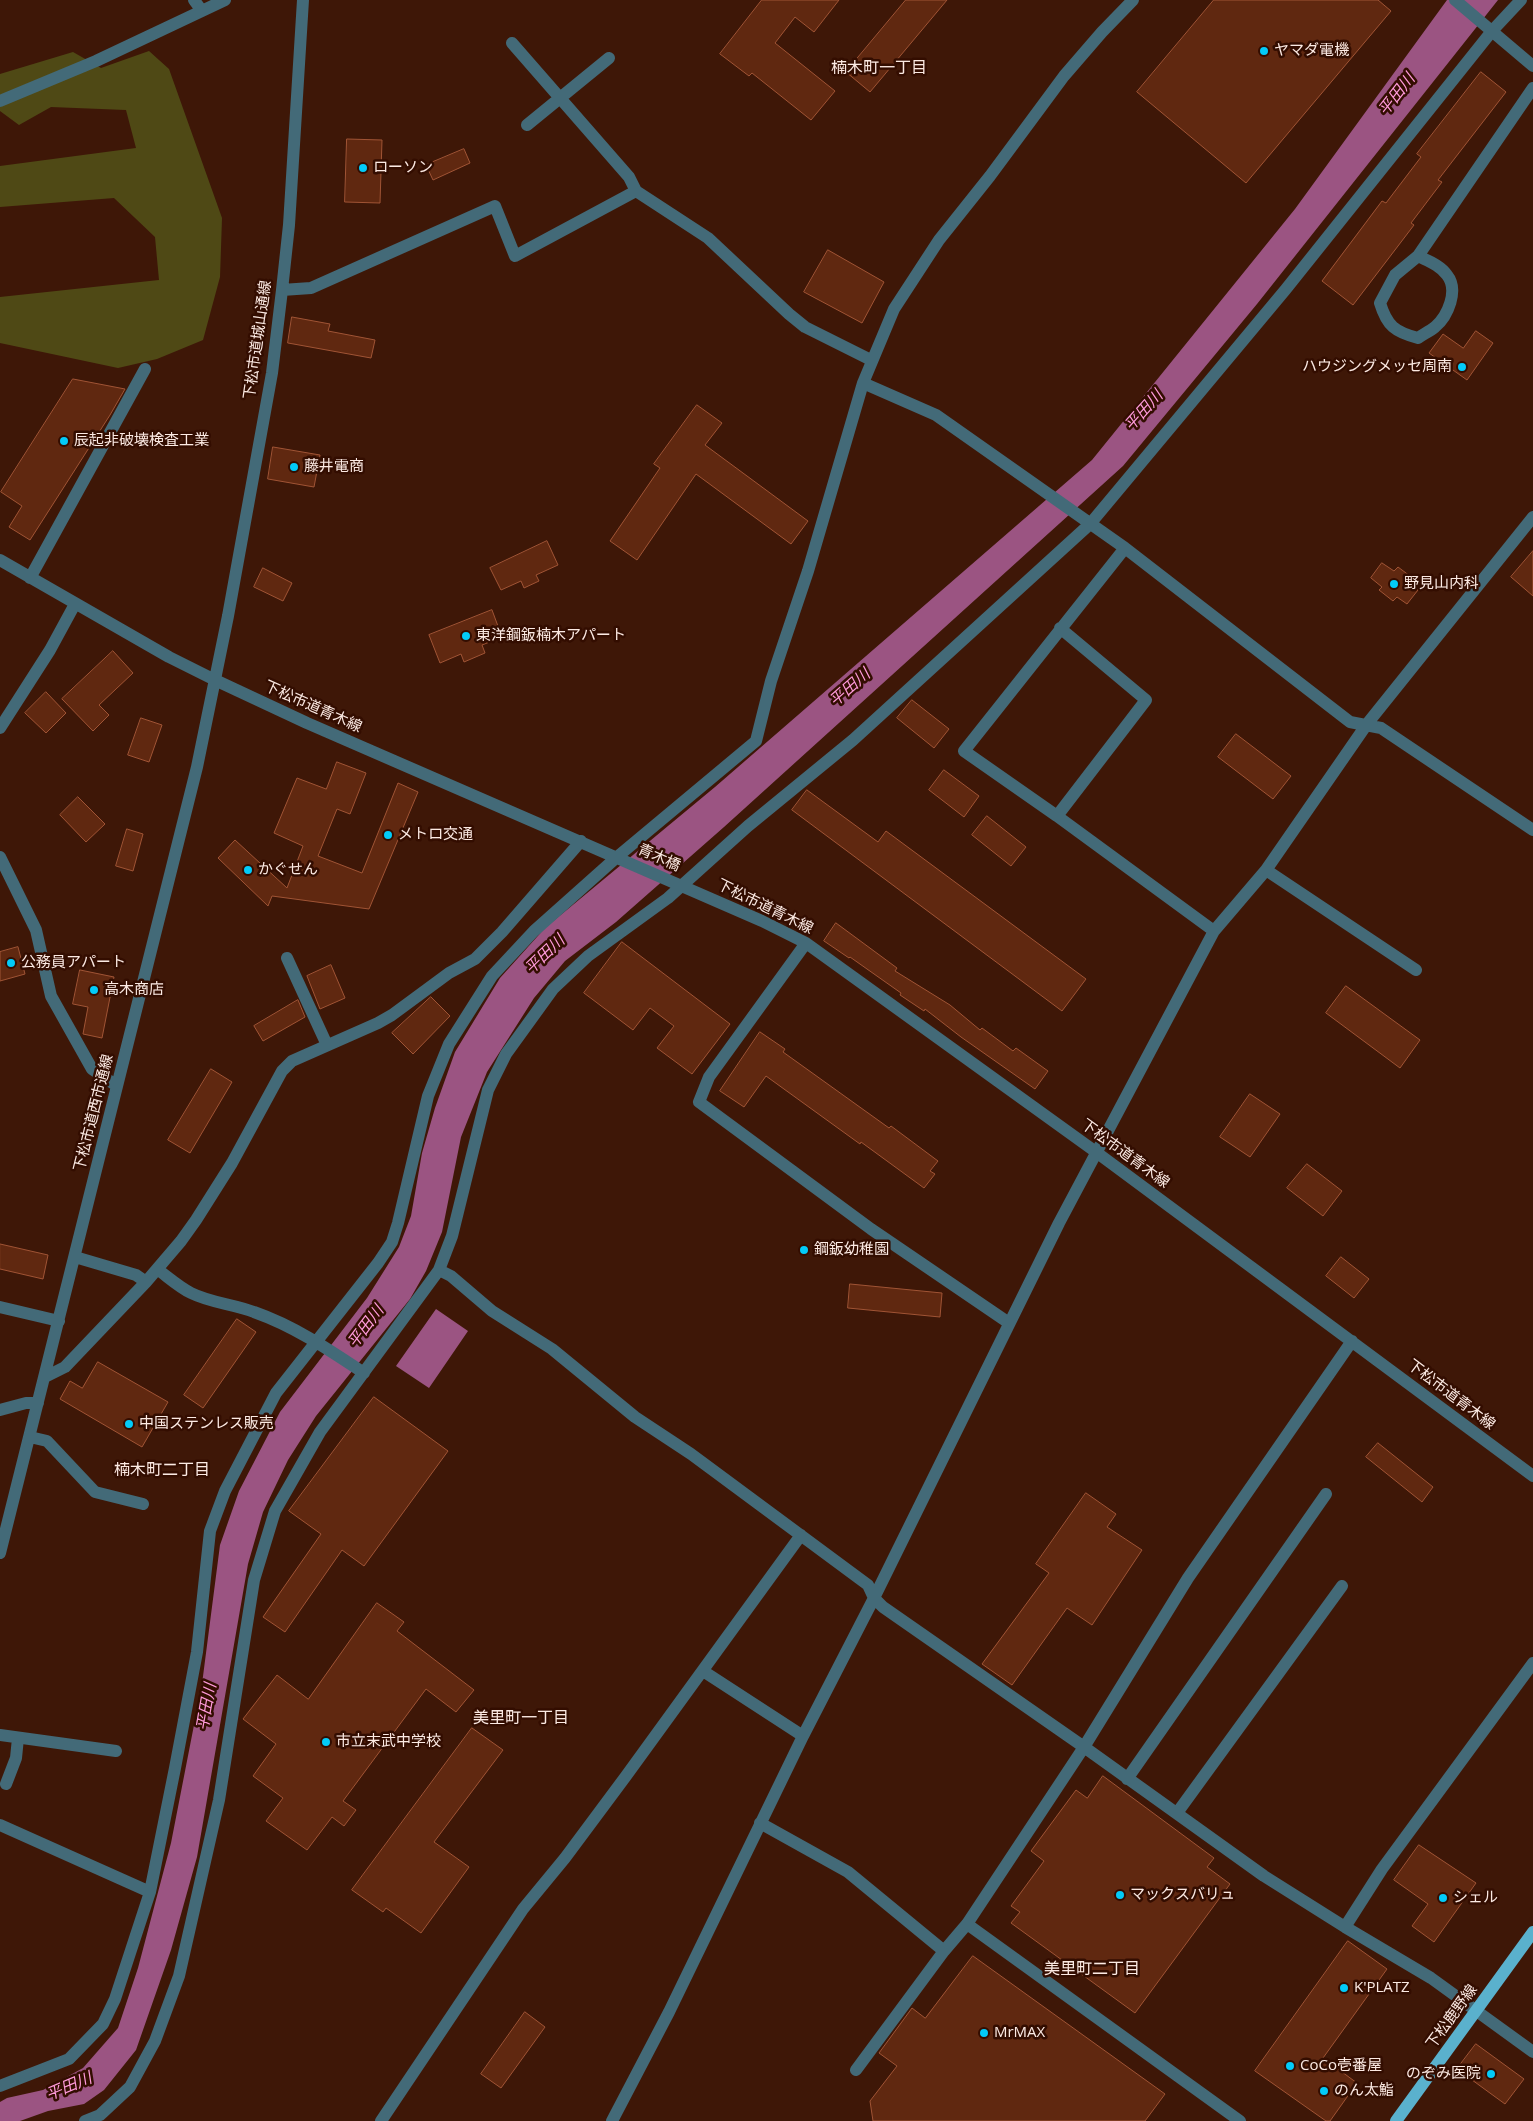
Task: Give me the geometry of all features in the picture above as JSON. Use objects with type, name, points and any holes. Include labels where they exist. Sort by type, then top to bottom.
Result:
[{"type":"main road","name":"下松鹿野線","points":[[1396,2121],[1533,1932]]},
{"type":"street","points":[[194,0],[202,11]]},
{"type":"street","points":[[0,101],[96,61],[225,0]]},
{"type":"street","name":"下松市道城山通線","points":[[215,680],[272,373],[289,225],[303,0]]},
{"type":"street","points":[[0,2086],[69,2060],[103,2024],[115,1998],[150,1892],[197,1652],[210,1531],[225,1491],[276,1393],[321,1344],[392,1242],[428,1096],[448,1044],[492,976],[534,931],[756,741],[771,681],[808,571],[863,383],[871,360],[894,309],[939,240],[990,176],[1064,76],[1102,32],[1134,0]]},
{"type":"street","points":[[1455,0],[1533,66]]},
{"type":"street","points":[[85,2121],[100,2114],[130,2087],[155,2041],[179,1976],[219,1800],[254,1580],[276,1511],[320,1432],[360,1371],[439,1270],[452,1236],[488,1090],[506,1054],[553,989],[588,956],[668,898],[678,884],[853,740],[1087,522],[1292,282],[1487,28],[1521,0]]},
{"type":"street","points":[[512,43],[629,177],[636,191],[708,238],[805,327],[871,360]]},
{"type":"street","points":[[527,125],[609,58]]},
{"type":"street","points":[[1418,256],[1436,265],[1448,275],[1452,290],[1451,304],[1436,326],[1418,338],[1402,334],[1385,319],[1380,303],[1395,275],[1418,256],[1533,88]]},
{"type":"street","points":[[282,290],[311,288],[496,206],[515,256],[636,191]]},
{"type":"street","points":[[30,578],[145,369]]},
{"type":"street","points":[[863,383],[936,415],[1125,548],[1350,722],[1381,728],[1533,830]]},
{"type":"street","points":[[612,2121],[668,2012],[803,1736],[874,1598],[1009,1323],[1096,1152],[1214,931],[1266,870],[1367,724],[1533,517]]},
{"type":"street","points":[[1125,548],[964,751],[1057,816],[1214,931]]},
{"type":"street","name":"下松市道青木線","points":[[0,560],[168,658],[316,727],[620,859]]},
{"type":"street","points":[[0,728],[50,650],[74,604]]},
{"type":"street","points":[[1057,816],[1146,700],[1060,628]]},
{"type":"street","name":"下松市道西市通線","points":[[0,1553],[197,767],[215,680]]},
{"type":"street","points":[[45,1377],[65,1367],[146,1282],[196,1220],[232,1163],[282,1071],[292,1061],[392,1015],[449,973],[475,959],[502,932],[581,841]]},
{"type":"street","points":[[0,857],[36,930],[51,996],[92,1069],[117,1086]]},
{"type":"street","name":"青木橋","points":[[620,859],[678,884]]},
{"type":"street","points":[[1266,870],[1416,970]]},
{"type":"street","name":"下松市道青木線","points":[[678,884],[762,921],[806,943],[1096,1152],[1533,1476]]},
{"type":"street","points":[[806,943],[709,1077],[699,1102],[871,1229],[1009,1323]]},
{"type":"street","points":[[287,958],[327,1045]]},
{"type":"street","points":[[75,1257],[136,1276],[146,1282]]},
{"type":"street","points":[[157,1268],[190,1293],[252,1311],[288,1326],[321,1344],[360,1371]]},
{"type":"street","points":[[439,1270],[451,1276],[492,1311],[552,1349],[635,1417],[691,1454],[868,1585],[874,1598],[883,1607],[1084,1747],[1264,1876],[1431,1978],[1533,2052]]},
{"type":"street","points":[[0,1307],[59,1320]]},
{"type":"street","points":[[856,2070],[944,1951],[967,1924],[1084,1747],[1188,1578],[1352,1341]]},
{"type":"street","points":[[0,1410],[26,1403],[38,1403]]},
{"type":"street","points":[[30,1437],[47,1441],[95,1492],[143,1504]]},
{"type":"street","points":[[1127,1779],[1326,1494]]},
{"type":"street","points":[[381,2121],[523,1909],[565,1858],[801,1535]]},
{"type":"street","points":[[1177,1813],[1342,1586]]},
{"type":"street","points":[[1345,1927],[1382,1868],[1533,1663]]},
{"type":"street","points":[[703,1671],[803,1736]]},
{"type":"street","points":[[0,1736],[116,1751]]},
{"type":"street","points":[[6,1784],[16,1758],[18,1738]]},
{"type":"street","points":[[760,1823],[848,1872],[944,1951]]},
{"type":"street","points":[[0,1825],[150,1892]]},
{"type":"street","points":[[967,1924],[1240,2121]]},
{"type":"shaded area","points":[[149,51],[169,69],[222,218],[220,277],[203,340],[157,359],[118,368],[0,343],[0,297],[159,280],[155,237],[114,198],[0,207],[0,166],[136,148],[126,110],[51,107],[19,125],[0,111],[0,74],[73,52],[101,68]]},
{"type":"water","name":"平田川","points":[[1447,0],[1498,0],[1257,304],[1123,466],[724,827],[616,922],[565,961],[534,998],[487,1072],[461,1137],[442,1232],[426,1271],[410,1299],[316,1416],[288,1460],[263,1512],[248,1564],[197,1857],[171,1950],[136,2050],[104,2090],[84,2104],[48,2111],[20,2121],[0,2121],[0,2102],[7,2098],[43,2090],[83,2068],[118,2028],[138,1968],[171,1843],[202,1684],[220,1545],[239,1491],[280,1412],[367,1298],[399,1247],[411,1216],[422,1153],[435,1108],[455,1052],[500,978],[545,928],[715,787],[1092,460],[1295,209]]},
{"type":"water","points":[[436,1309],[468,1331],[429,1388],[396,1366]]},
{"type":"building","points":[[762,0],[839,0],[814,32],[795,17],[775,43],[835,91],[811,120],[752,73],[749,76],[720,54]]},
{"type":"building","points":[[906,0],[947,0],[870,92],[846,72]]},
{"type":"building","name":"ヤマダ電機","points":[[1214,0],[1378,0],[1391,11],[1246,183],[1137,92]]},
{"type":"building","points":[[1481,72],[1506,92],[1438,180],[1442,182],[1411,223],[1414,225],[1353,305],[1322,281],[1382,201],[1386,203],[1421,157],[1417,154]]},
{"type":"building","points":[[347,139],[382,140],[380,203],[345,202]]},
{"type":"building","points":[[464,149],[470,163],[433,180],[426,165]]},
{"type":"building","points":[[828,250],[884,282],[862,323],[804,292]]},
{"type":"building","points":[[292,317],[330,324],[328,331],[375,340],[371,358],[288,343]]},
{"type":"building","name":"ハウジングメッセ周南","points":[[1476,331],[1493,343],[1467,380],[1429,353],[1443,334],[1463,348]]},
{"type":"building","name":"辰起非破壊検査工業","points":[[73,379],[125,389],[30,540],[9,527],[22,506],[1,492]]},
{"type":"building","points":[[697,405],[722,423],[705,445],[808,521],[791,544],[696,474],[637,560],[610,541],[660,468],[654,464]]},
{"type":"building","name":"藤井電商","points":[[273,447],[320,455],[314,487],[268,479]]},
{"type":"building","points":[[547,541],[558,565],[536,575],[539,581],[524,588],[521,581],[501,590],[490,568]]},
{"type":"building","points":[[1533,551],[1533,596],[1511,577]]},
{"type":"building","name":"野見山内科","points":[[1382,563],[1394,571],[1398,567],[1410,576],[1407,581],[1418,590],[1407,604],[1397,597],[1393,601],[1379,590],[1382,587],[1371,578]]},
{"type":"building","points":[[263,568],[292,583],[283,601],[254,587]]},
{"type":"building","name":"東洋鋼鈑楠木アパート","points":[[492,610],[502,637],[482,645],[485,653],[464,662],[461,654],[440,663],[429,635]]},
{"type":"building","points":[[113,651],[133,673],[99,705],[109,715],[93,731],[62,699]]},
{"type":"building","points":[[46,692],[66,713],[46,733],[25,713]]},
{"type":"building","points":[[912,700],[949,729],[934,748],[897,718]]},
{"type":"building","points":[[141,718],[162,725],[149,762],[128,755]]},
{"type":"building","points":[[1236,734],[1291,776],[1273,799],[1218,757]]},
{"type":"building","name":"メトロ交通","points":[[337,762],[366,773],[350,814],[337,809],[318,856],[362,873],[398,783],[418,792],[369,909],[272,896],[268,906],[218,858],[235,840],[287,888],[303,846],[274,833],[297,778],[326,789]]},
{"type":"building","points":[[944,770],[979,796],[964,817],[929,790]]},
{"type":"building","points":[[807,790],[878,842],[886,831],[1086,979],[1062,1011],[792,810]]},
{"type":"building","points":[[78,797],[105,824],[86,842],[60,815]]},
{"type":"building","points":[[987,816],[1026,847],[1011,866],[972,835]]},
{"type":"building","points":[[127,829],[143,834],[133,871],[116,866]]},
{"type":"building","points":[[836,923],[897,968],[895,971],[950,1005],[980,1030],[982,1028],[1013,1051],[1016,1048],[1048,1071],[1035,1089],[925,1009],[924,1011],[900,995],[901,993],[824,941]]},
{"type":"building","points":[[622,942],[730,1024],[692,1074],[657,1048],[674,1026],[650,1008],[633,1030],[584,993]]},
{"type":"building","name":"公務員アパート","points":[[18,947],[25,974],[0,981],[0,952]]},
{"type":"building","points":[[331,965],[345,998],[320,1009],[307,976]]},
{"type":"building","name":"高木商店","points":[[80,970],[114,977],[102,1038],[83,1034],[88,1007],[73,1004]]},
{"type":"building","points":[[1346,986],[1420,1040],[1400,1068],[1326,1013]]},
{"type":"building","points":[[431,997],[450,1016],[413,1054],[392,1033]]},
{"type":"building","points":[[298,1000],[305,1017],[263,1041],[254,1026]]},
{"type":"building","points":[[760,1032],[785,1049],[783,1052],[889,1128],[891,1126],[938,1161],[930,1171],[935,1174],[924,1188],[766,1076],[744,1107],[720,1091]]},
{"type":"building","points":[[211,1069],[232,1082],[190,1153],[168,1140]]},
{"type":"building","points":[[1250,1094],[1280,1114],[1250,1157],[1220,1137]]},
{"type":"building","points":[[1307,1164],[1342,1191],[1323,1216],[1287,1188]]},
{"type":"building","points":[[0,1244],[48,1255],[43,1279],[0,1269]]},
{"type":"building","points":[[1341,1257],[1369,1279],[1354,1298],[1326,1276]]},
{"type":"building","points":[[850,1284],[942,1293],[940,1317],[848,1308]]},
{"type":"building","points":[[237,1319],[256,1332],[203,1408],[184,1395]]},
{"type":"building","name":"中国ステンレス販売","points":[[98,1362],[168,1402],[142,1447],[60,1399],[70,1381],[82,1388]]},
{"type":"building","points":[[374,1397],[448,1451],[364,1566],[342,1550],[285,1632],[263,1617],[321,1534],[289,1511]]},
{"type":"building","points":[[1378,1443],[1433,1487],[1422,1502],[1366,1457]]},
{"type":"building","points":[[1086,1493],[1116,1514],[1107,1527],[1142,1550],[1092,1625],[1067,1608],[1012,1685],[982,1664],[1049,1573],[1036,1564]]},
{"type":"building","points":[[377,1603],[404,1622],[397,1631],[474,1690],[456,1712],[426,1689],[343,1801],[356,1810],[344,1826],[332,1817],[307,1850],[266,1821],[283,1798],[253,1776],[276,1744],[243,1719],[277,1675],[308,1699]]},
{"type":"building","points":[[472,1728],[503,1750],[434,1842],[469,1867],[421,1933],[386,1908],[383,1912],[352,1890]]},
{"type":"building","name":"マックスバリュ","points":[[1103,1776],[1214,1858],[1207,1867],[1230,1884],[1135,2013],[1011,1923],[1020,1912],[1011,1906],[1044,1861],[1031,1851],[1076,1790],[1087,1798]]},
{"type":"building","name":"シェル","points":[[1419,1845],[1476,1883],[1434,1942],[1412,1926],[1428,1904],[1394,1880]]},
{"type":"building","points":[[1348,1941],[1387,1969],[1323,2058],[1357,2083],[1330,2121],[1326,2121],[1255,2071]]},
{"type":"building","name":"MrMAX","points":[[973,1956],[1165,2094],[1145,2121],[873,2121],[870,2101],[897,2066],[879,2053],[912,2008],[925,2018]]},
{"type":"building","points":[[525,2012],[545,2027],[501,2088],[481,2074]]},
{"type":"building","name":"のぞみ医院","points":[[1476,2044],[1524,2079],[1505,2104],[1457,2069]]},
{"type":"place","name":"ヤマダ電機","points":[[1264,51]]},
{"type":"place","name":"ローソン","points":[[363,168]]},
{"type":"place","name":"ハウジングメッセ周南","points":[[1462,367]]},
{"type":"place","name":"辰起非破壊検査工業","points":[[64,441]]},
{"type":"place","name":"藤井電商","points":[[294,467]]},
{"type":"place","name":"野見山内科","points":[[1394,584]]},
{"type":"place","name":"東洋鋼鈑楠木アパート","points":[[466,636]]},
{"type":"place","name":"メトロ交通","points":[[388,835]]},
{"type":"place","name":"かぐせん","points":[[248,870]]},
{"type":"place","name":"公務員アパート","points":[[11,963]]},
{"type":"place","name":"高木商店","points":[[94,990]]},
{"type":"place","name":"鋼鈑幼稚園","points":[[804,1250]]},
{"type":"place","name":"中国ステンレス販売","points":[[129,1424]]},
{"type":"place","name":"市立末武中学校","points":[[326,1742]]},
{"type":"place","name":"マックスバリュ","points":[[1120,1895]]},
{"type":"place","name":"シェル","points":[[1443,1898]]},
{"type":"place","name":"K'PLATZ","points":[[1344,1988]]},
{"type":"place","name":"MrMAX","points":[[984,2033]]},
{"type":"place","name":"CoCo壱番屋","points":[[1290,2066]]},
{"type":"place","name":"のぞみ医院","points":[[1491,2074]]},
{"type":"place","name":"のん太鮨","points":[[1324,2091]]},
{"type":"district","name":"楠木町一丁目","points":[[879,68]]},
{"type":"district","name":"楠木町二丁目","points":[[162,1470]]},
{"type":"district","name":"美里町一丁目","points":[[521,1718]]},
{"type":"district","name":"美里町二丁目","points":[[1092,1969]]}]
